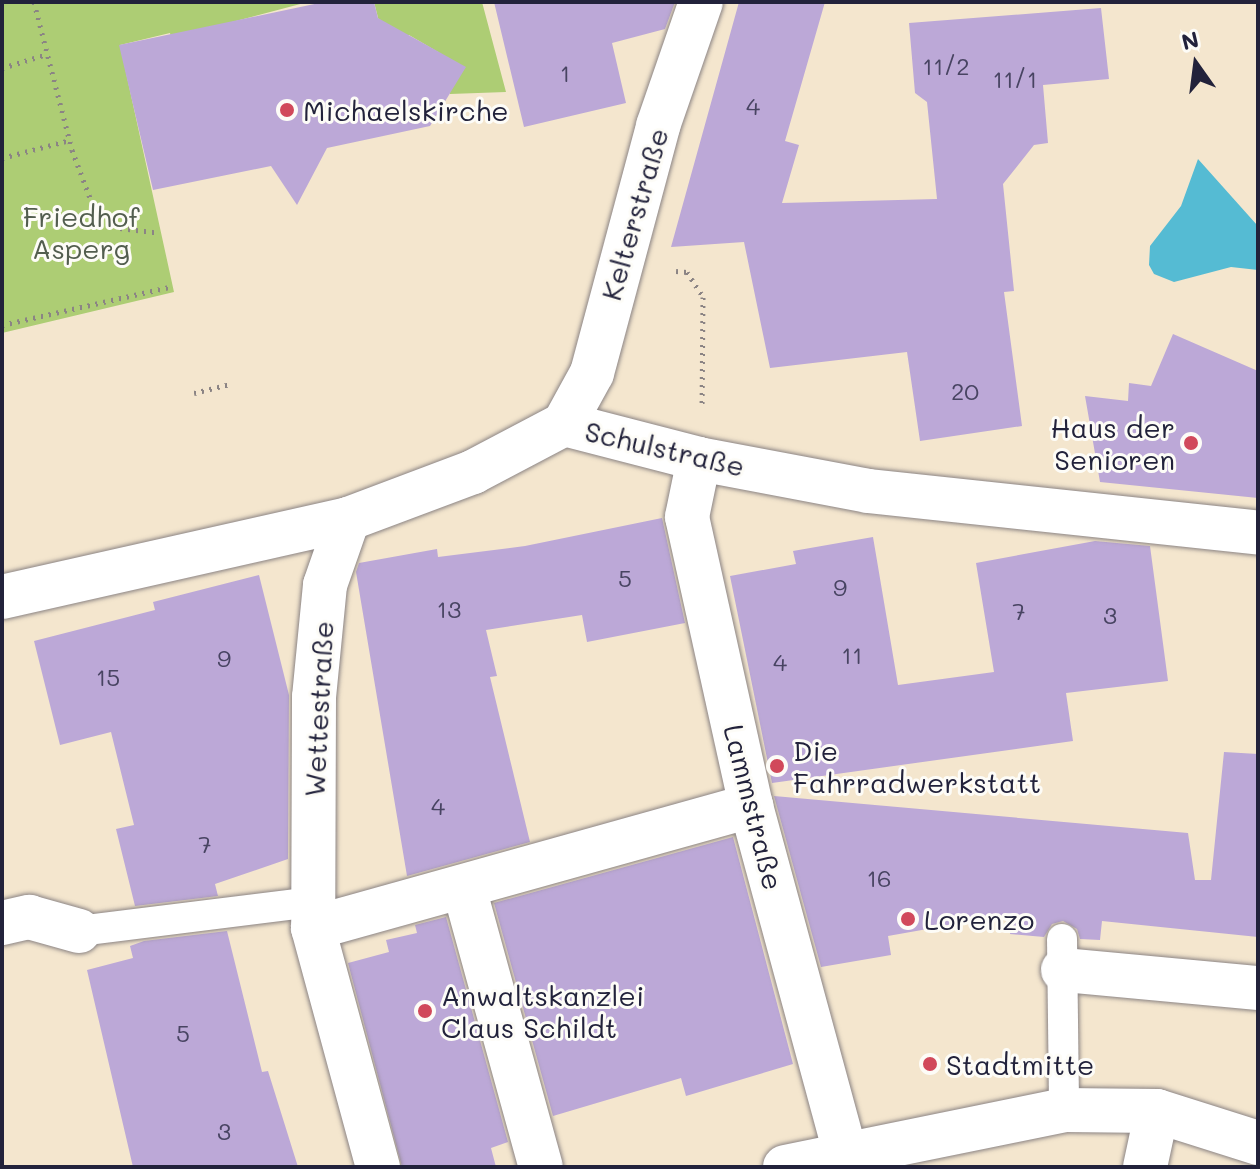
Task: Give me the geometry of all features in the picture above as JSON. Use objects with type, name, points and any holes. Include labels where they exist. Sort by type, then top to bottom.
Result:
[{"type":"street","name":"Kelterstraße","points":[[564,424],[592,373],[617,267],[701,2]]},
{"type":"street","name":"Schulstraße","points":[[2,597],[348,519],[473,472],[564,424],[699,459],[868,491],[1258,533]]},
{"type":"street","name":"Lammstraße","points":[[699,459],[687,517],[751,806],[845,1152]]},
{"type":"street","name":"Wettestraße","points":[[348,519],[325,585],[314,697],[313,915],[378,1167]]},
{"type":"street","points":[[313,915],[464,888],[751,806]]},
{"type":"street","points":[[464,888],[541,1167]]},
{"type":"street","points":[[2,923],[29,917],[79,931]]},
{"type":"street","points":[[1062,954],[1258,988]]},
{"type":"street","points":[[785,1167],[845,1152],[1064,1110],[1157,1111],[1258,1143]]},
{"type":"street","points":[[1145,1167],[1157,1111]]},
{"type":"lane","points":[[79,931],[313,915]]},
{"type":"lane","points":[[1062,954],[1064,1110]]},
{"type":"path","points":[[34,2],[70,140],[95,211],[120,228],[159,233]]},
{"type":"path","points":[[2,68],[48,54]]},
{"type":"path","points":[[2,158],[70,140]]},
{"type":"path","points":[[617,267],[687,272],[703,297],[699,459]]},
{"type":"path","points":[[2,325],[173,286]]},
{"type":"path","points":[[194,393],[231,384]]},
{"type":"green space","name":"Friedhof Asperg","points":[[2,2],[308,2],[171,38],[170,33],[120,45],[174,292],[2,333]]},
{"type":"green space","points":[[374,2],[482,2],[506,92],[450,94],[438,52],[409,35],[384,41]]},
{"type":"water","points":[[1198,159],[1257,225],[1258,270],[1231,267],[1174,282],[1154,274],[1149,265],[1150,246],[1181,206]]},
{"type":"building","name":"Michaelskirche","points":[[324,2],[374,2],[378,18],[466,67],[430,126],[327,148],[297,205],[271,166],[153,190],[119,45]]},
{"type":"building","points":[[494,2],[675,2],[665,29],[612,43],[626,103],[524,127]]},
{"type":"building","points":[[739,2],[825,2],[785,141],[799,145],[782,203],[937,199],[927,102],[915,93],[909,23],[1101,8],[1109,79],[1043,85],[1048,143],[1034,145],[1003,184],[1014,291],[1004,292],[1022,426],[920,441],[907,352],[770,368],[744,242],[671,247]]},
{"type":"building","name":"Haus der Senioren","points":[[1173,334],[1258,371],[1258,498],[1100,482],[1085,396],[1128,401],[1129,383],[1151,386]]},
{"type":"building","points":[[662,518],[685,623],[587,642],[582,615],[486,630],[497,676],[490,677],[530,842],[407,876],[356,572],[359,563],[437,549],[438,557],[525,546]]},
{"type":"building","points":[[873,537],[898,685],[994,672],[976,563],[1095,541],[1150,546],[1168,681],[1066,693],[1073,741],[772,783],[730,576],[796,564],[793,551]]},
{"type":"building","points":[[259,575],[289,695],[288,859],[215,884],[218,896],[135,906],[116,829],[134,825],[111,732],[60,745],[34,641],[155,610],[153,602]]},
{"type":"building","points":[[1224,752],[1258,754],[1258,937],[1102,921],[1100,940],[1080,939],[1077,929],[1063,921],[1052,924],[1044,937],[1010,934],[1012,914],[888,936],[891,955],[821,967],[774,796],[1188,833],[1195,880],[1211,880]]},
{"type":"building","points":[[733,837],[793,1064],[686,1096],[681,1078],[553,1116],[494,903]]},
{"type":"building","points":[[446,917],[508,1142],[491,1148],[496,1167],[402,1167],[348,963],[389,952],[386,940],[417,933],[415,925]]},
{"type":"building","points":[[227,931],[262,1072],[268,1071],[298,1167],[133,1167],[87,970],[133,958],[130,946],[144,941]]},
{"type":"place","name":"Michaelskirche","points":[[287,110]]},
{"type":"place","name":"Haus der Senioren","points":[[1191,443]]},
{"type":"place","name":"Die Fahrradwerkstatt","points":[[777,766]]},
{"type":"place","name":"Lorenzo","points":[[908,919]]},
{"type":"place","name":"Anwaltskanzlei Claus Schildt","points":[[425,1011]]},
{"type":"place","name":"Stadtmitte","points":[[930,1064]]}]
